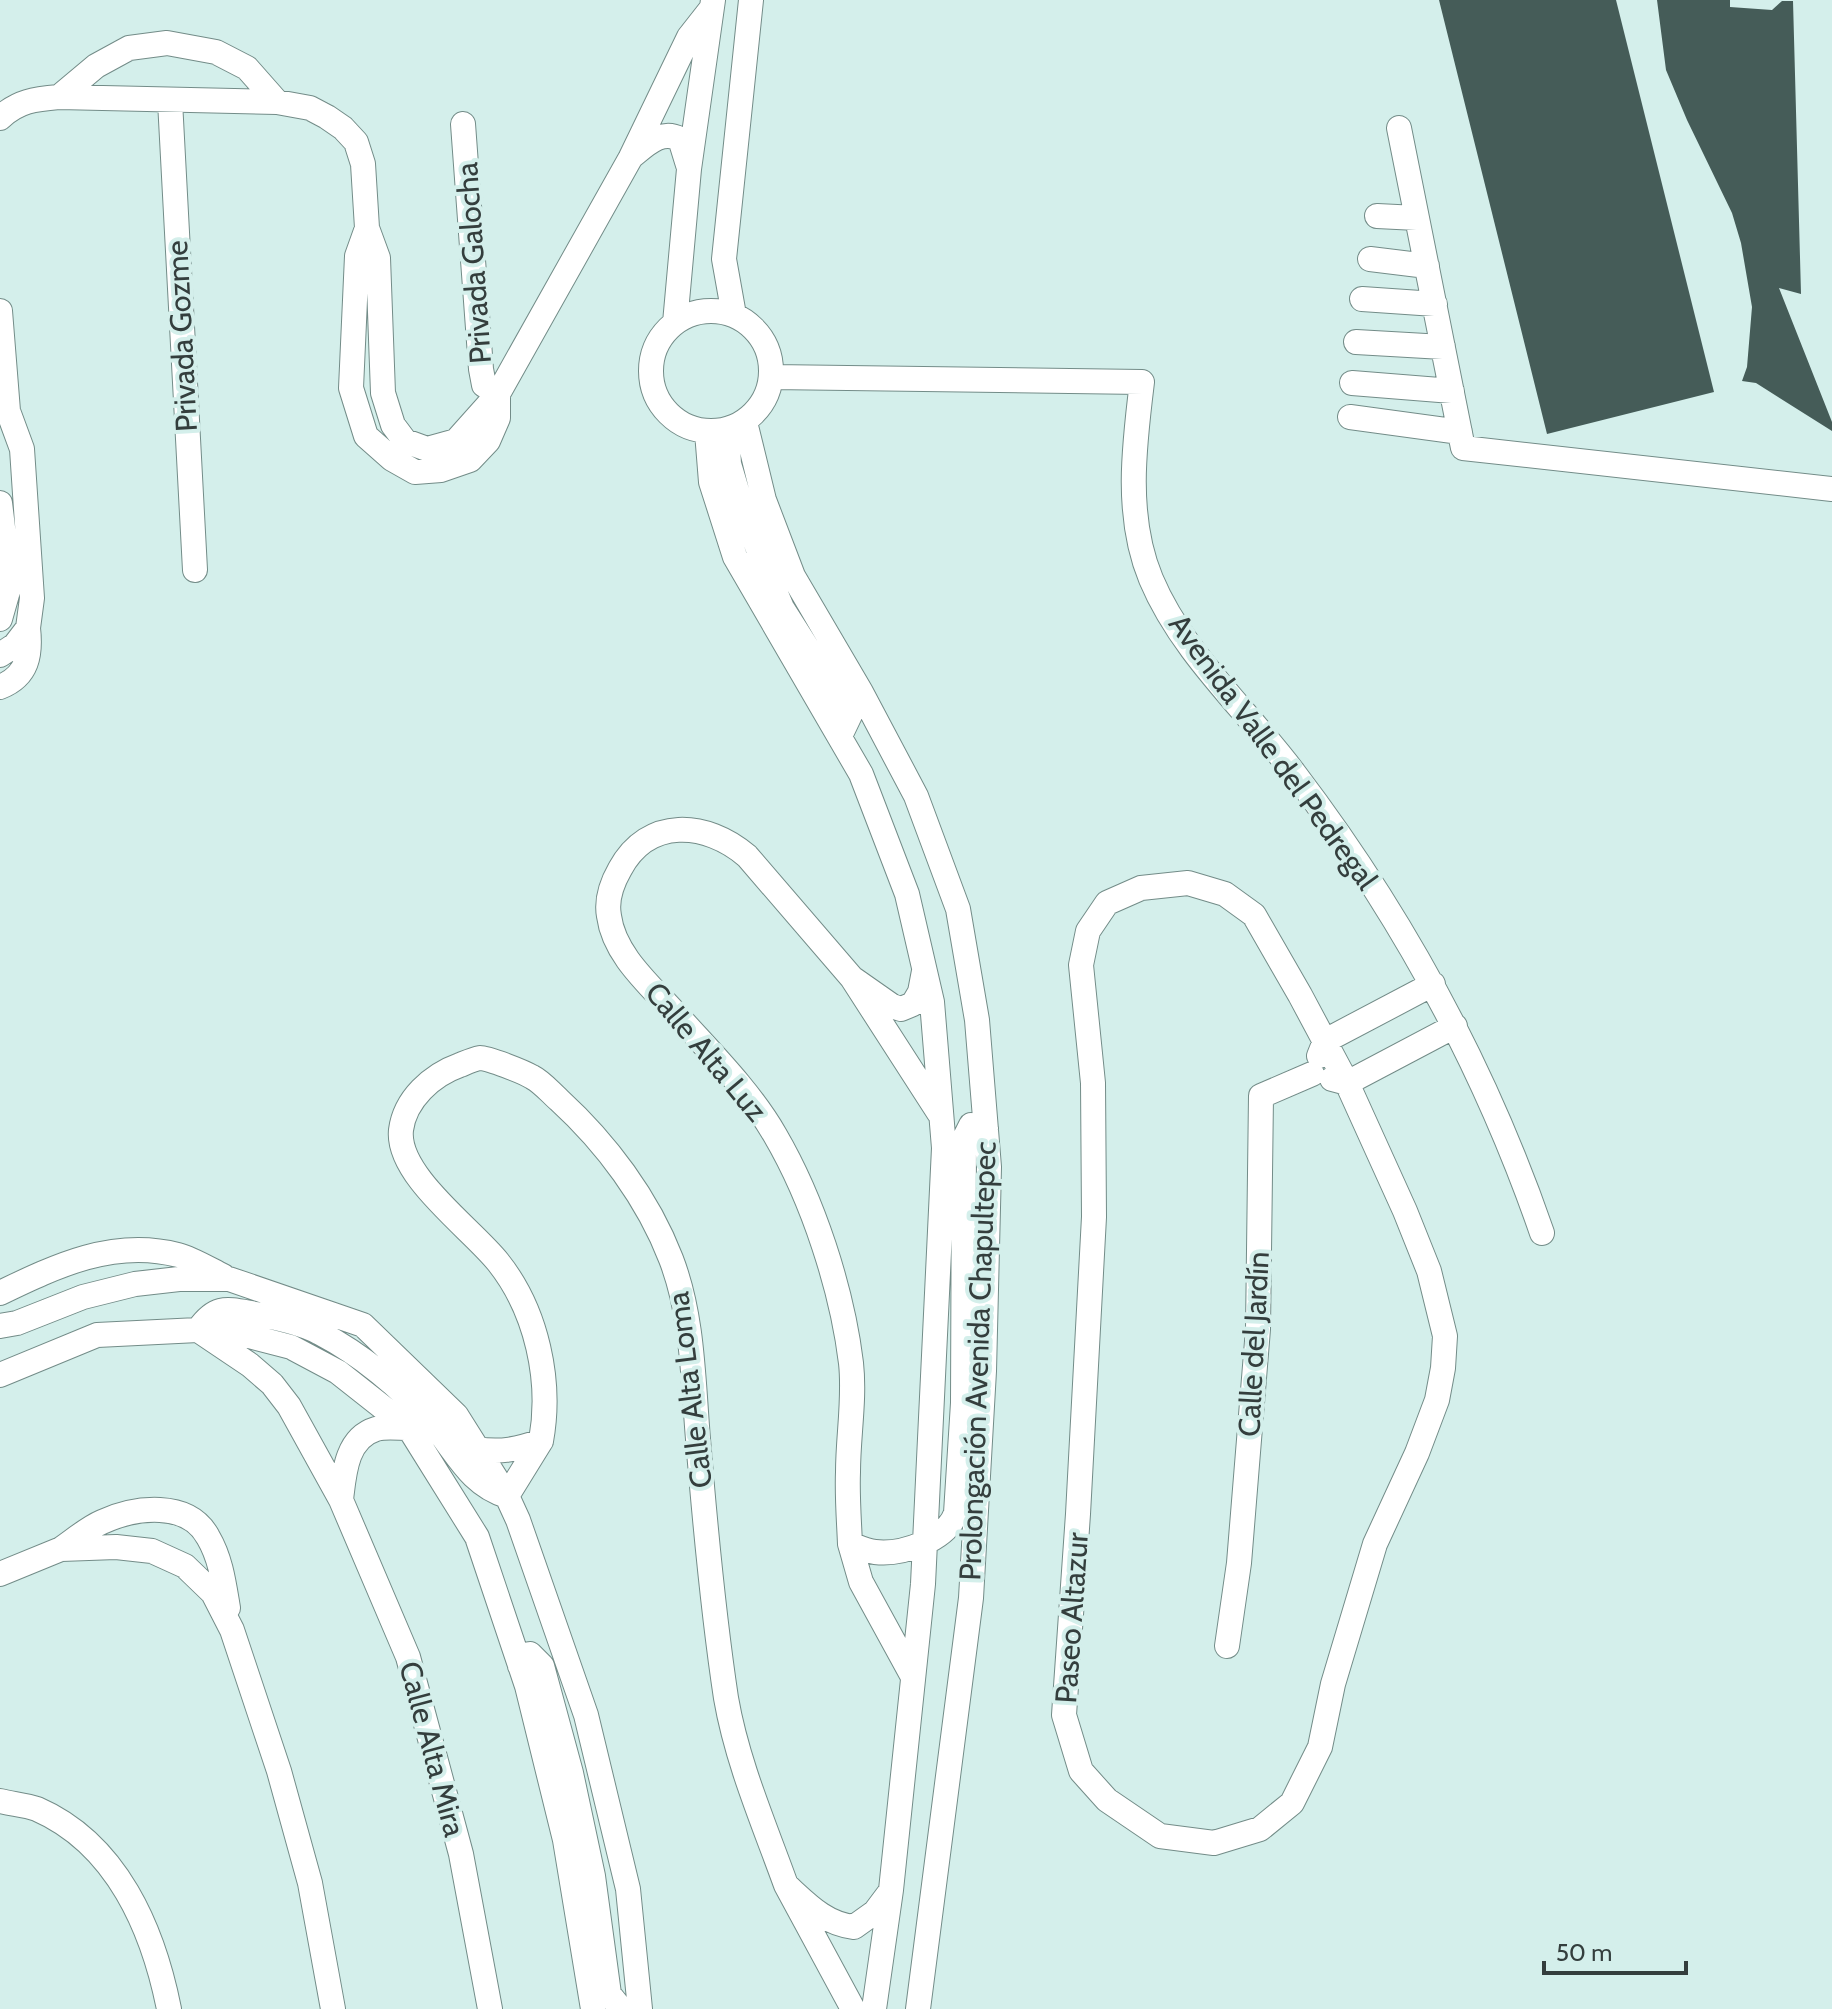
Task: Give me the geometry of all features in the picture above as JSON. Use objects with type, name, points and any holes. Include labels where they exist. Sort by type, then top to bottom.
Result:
[{"type":"street","points":[[734,315],[724,259],[751,0]]},
{"type":"street","points":[[675,323],[708,3]]},
{"type":"street","points":[[0,118],[12,107],[32,99],[59,97],[277,102],[310,108],[343,128],[356,142],[363,164],[367,228],[378,258],[383,393],[393,425],[405,441],[427,449],[456,441],[498,394],[631,157],[708,3]]},
{"type":"street","points":[[59,97],[96,66],[129,48],[167,43],[216,52],[247,68],[277,102]]},
{"type":"street","name":"Privada Gozme","points":[[170,101],[195,570]]},
{"type":"street","name":"Privada Galocha","points":[[463,124],[481,369],[484,385],[498,394]]},
{"type":"street","points":[[1399,128],[1463,448],[1832,489]]},
{"type":"street","points":[[631,157],[662,135],[674,135],[680,139],[689,169]]},
{"type":"street","points":[[1377,216],[1417,218]]},
{"type":"street","points":[[1370,259],[1427,266]]},
{"type":"street","points":[[1362,299],[1435,304]]},
{"type":"street","points":[[0,311],[4,421],[22,449],[32,598],[27,663],[8,684],[0,687]]},
{"type":"street","points":[[714,311],[734,315],[752,327],[764,341],[772,377],[767,394],[758,410],[726,429],[687,427],[669,416],[657,399],[651,378],[652,357],[660,338],[675,323],[693,313],[714,311]]},
{"type":"street","points":[[1356,342],[1443,347]]},
{"type":"street","name":"Avenida Valle del Pedregal","points":[[772,377],[1142,382],[1135,442],[1135,500],[1139,542],[1151,579],[1179,632],[1294,773],[1357,862],[1433,984],[1468,1050],[1518,1163],[1542,1233]]},
{"type":"street","points":[[1352,383],[1452,391]]},
{"type":"street","points":[[1350,417],[1460,432]]},
{"type":"street","name":"Prolongación Avenida Chapultepec","points":[[726,429],[711,482],[735,557],[861,774],[907,894],[932,1002],[944,1148],[925,1541],[891,1890],[874,2009]]},
{"type":"street","name":"Prolongación Avenida Chapultepec","points":[[726,429],[764,500],[793,576],[861,692],[916,796],[958,909],[977,1020],[989,1167],[984,1355],[971,1598],[918,2009]]},
{"type":"street","points":[[0,503],[10,584],[0,619]]},
{"type":"street","points":[[0,655],[15,645],[28,628]]},
{"type":"street","name":"Calle Alta Luz","points":[[913,1677],[861,1582],[850,1544],[847,1471],[851,1365],[839,1300],[822,1242],[801,1187],[775,1134],[740,1086],[630,963],[614,938],[608,913],[612,883],[628,854],[647,839],[673,830],[699,830],[730,841],[747,856],[852,978],[942,1116]]},
{"type":"street","name":"Paseo Altazur","points":[[1188,883],[1225,894],[1254,915],[1347,1083],[1405,1211],[1439,1303],[1445,1336],[1437,1400],[1417,1453],[1375,1544],[1333,1684],[1320,1747],[1292,1803],[1260,1829],[1214,1843],[1160,1836],[1107,1800],[1081,1771],[1064,1715],[1094,1217],[1093,1083],[1081,965],[1088,931],[1107,903],[1141,888],[1188,883]]},
{"type":"street","name":"Calle Alta Luz","points":[[852,978],[901,1009],[913,1004],[920,992],[925,965]]},
{"type":"street","points":[[1433,984],[1325,1041],[1312,1074],[1347,1083],[1455,1026]]},
{"type":"street","name":"Calle Alta Loma","points":[[507,1496],[541,1441],[545,1400],[541,1355],[525,1308],[500,1264],[414,1172],[402,1149],[401,1129],[409,1106],[426,1084],[445,1070],[481,1058],[533,1077],[580,1119],[620,1166],[671,1258],[686,1309],[705,1518],[727,1702],[740,1755],[786,1885],[853,2009]]},
{"type":"street","name":"Calle del Jardín","points":[[1227,1646],[1239,1563],[1258,1329],[1261,1096],[1312,1074]]},
{"type":"street","points":[[850,1544],[872,1552],[891,1553],[925,1541],[947,1528],[956,1513],[963,1403],[964,1139],[971,1125],[986,1128]]},
{"type":"street","points":[[0,1293],[65,1263],[93,1254],[125,1251],[180,1255],[229,1279],[363,1325],[456,1415],[507,1496],[518,1520],[586,1715],[628,1889],[640,2009]]},
{"type":"street","points":[[0,1326],[17,1323],[83,1297],[135,1284],[179,1279],[229,1279]]},
{"type":"street","points":[[198,1330],[207,1317],[224,1308],[272,1317],[319,1332],[384,1377],[430,1420],[488,1491],[507,1496]]},
{"type":"street","points":[[0,1375],[97,1335],[198,1330],[245,1335],[291,1347],[338,1372],[409,1428],[477,1537],[520,1666],[565,1840],[593,2009]]},
{"type":"street","name":"Calle Alta Mira","points":[[198,1330],[272,1384],[289,1406],[341,1500],[408,1657],[461,1854],[490,2009]]},
{"type":"street","points":[[341,1500],[346,1462],[358,1440],[377,1428],[409,1428]]},
{"type":"street","points":[[477,1449],[496,1452],[519,1449],[541,1441]]},
{"type":"street","points":[[0,1574],[61,1549],[99,1523],[122,1514],[150,1510],[180,1511],[207,1533],[219,1561],[232,1630],[279,1771],[310,1883],[333,2009]]},
{"type":"street","points":[[61,1549],[116,1547],[152,1551],[185,1566],[213,1593],[232,1630]]},
{"type":"street","points":[[520,1666],[524,1655],[530,1654],[542,1666],[571,1773],[593,1876],[609,1994],[621,2009]]},
{"type":"street","points":[[0,1801],[36,1809],[77,1834],[110,1866],[140,1914],[160,1964],[169,2009]]},
{"type":"street","points":[[786,1885],[827,1920],[839,1926],[854,1927],[875,1912],[891,1890]]},
{"type":"building","points":[[1439,0],[1616,0],[1714,392],[1547,434]]},
{"type":"building","points":[[1657,0],[1730,0],[1730,7],[1772,10],[1782,1],[1793,1],[1801,294],[1779,288],[1832,422],[1832,431],[1756,383],[1742,381],[1747,367],[1752,307],[1741,243],[1732,213],[1666,70]]}]
